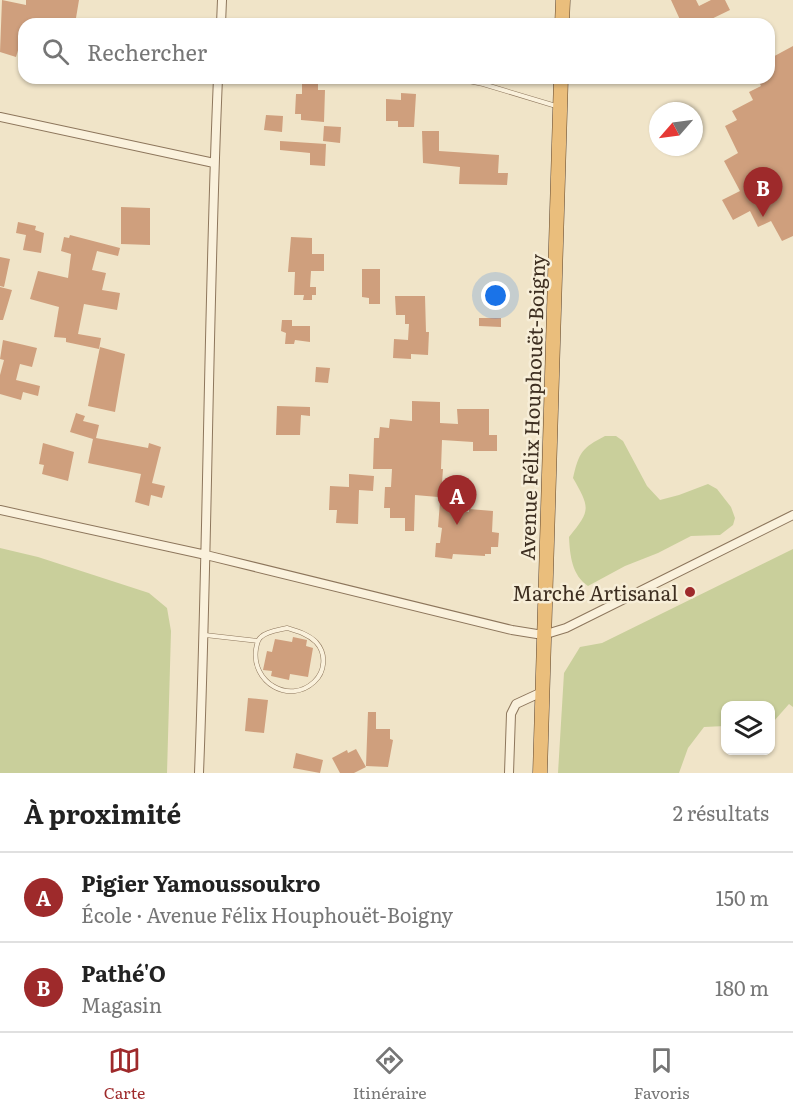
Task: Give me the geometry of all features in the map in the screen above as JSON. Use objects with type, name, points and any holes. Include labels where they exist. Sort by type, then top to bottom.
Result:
[{"type":"highway","points":[[562,18],[563,0]]},
{"type":"highway","name":"Avenue Félix Houphouët-Boigny","points":[[540,773],[561,84]]},
{"type":"street","points":[[220,18],[222,0]]},
{"type":"street","points":[[200,773],[218,84]]},
{"type":"street","points":[[0,117],[214,163]]},
{"type":"street","points":[[0,510],[206,555],[512,630],[543,635],[566,628],[793,516]]},
{"type":"street","points":[[509,773],[511,714],[516,704],[542,692]]},
{"type":"lane","points":[[483,84],[560,107]]},
{"type":"lane","points":[[287,628],[303,633],[316,641],[323,653],[324,665],[320,677],[310,686],[296,690],[284,691],[270,685],[257,668],[255,656],[258,641],[262,636],[287,628]]},
{"type":"lane","points":[[204,634],[258,641]]},
{"type":"green space","points":[[605,436],[616,436],[623,441],[647,486],[660,500],[708,484],[717,489],[731,507],[735,518],[733,525],[720,535],[691,536],[658,553],[625,566],[588,586],[575,571],[570,551],[569,537],[581,521],[586,509],[583,496],[573,478],[577,462],[586,448]]},
{"type":"green space","points":[[0,548],[38,557],[149,593],[167,608],[171,631],[167,773],[0,773]]},
{"type":"green space","points":[[793,549],[793,707],[789,704],[775,720],[775,701],[721,701],[721,726],[704,727],[688,748],[679,773],[558,773],[564,673],[580,647],[602,643]]},
{"type":"building","points":[[2,0],[26,5],[26,0],[79,0],[76,18],[18,18],[16,57],[0,52]]},
{"type":"building","points":[[671,0],[696,0],[699,6],[711,0],[725,0],[730,10],[713,18],[679,18]]},
{"type":"building","points":[[793,46],[793,236],[782,241],[771,221],[758,227],[750,211],[733,220],[722,200],[740,191],[724,161],[738,153],[725,126],[737,120],[732,111],[753,100],[749,92],[761,86],[760,84],[775,84],[775,56]]},
{"type":"building","points":[[302,84],[318,84],[318,90],[325,90],[324,122],[301,120],[301,114],[295,114],[296,94],[302,94]]},
{"type":"building","points":[[401,93],[416,94],[414,127],[398,127],[398,121],[386,121],[386,99],[401,100]]},
{"type":"building","points":[[266,115],[283,116],[282,132],[264,130]]},
{"type":"building","points":[[324,126],[341,127],[340,143],[323,141]]},
{"type":"building","points":[[422,131],[439,131],[439,151],[499,155],[498,173],[508,173],[507,185],[459,184],[460,167],[423,163]]},
{"type":"building","points":[[280,141],[326,144],[325,166],[310,165],[310,153],[280,150]]},
{"type":"building","points":[[121,207],[150,208],[150,245],[121,244]]},
{"type":"building","points":[[18,222],[36,226],[35,230],[44,233],[41,253],[23,250],[26,235],[16,233]]},
{"type":"building","points":[[70,235],[120,248],[118,256],[97,251],[92,270],[106,273],[102,290],[120,293],[117,310],[84,304],[78,334],[101,338],[99,349],[66,342],[66,338],[54,337],[59,307],[30,299],[38,271],[68,278],[71,254],[61,251],[64,237],[69,238]]},
{"type":"building","points":[[291,237],[312,238],[312,254],[324,254],[324,271],[311,271],[310,287],[316,287],[316,295],[312,295],[312,300],[303,300],[304,295],[294,295],[295,272],[288,272]]},
{"type":"building","points":[[0,257],[10,259],[4,287],[0,286]]},
{"type":"building","points":[[362,269],[380,269],[380,304],[369,304],[369,298],[362,297]]},
{"type":"building","points":[[0,287],[12,290],[3,320],[0,320]]},
{"type":"building","points":[[395,296],[425,296],[426,332],[429,332],[428,355],[411,354],[411,359],[393,358],[394,339],[408,340],[409,324],[405,324],[405,315],[396,315]]},
{"type":"building","points":[[479,318],[501,318],[501,327],[479,326]]},
{"type":"building","points":[[282,320],[292,320],[292,326],[310,326],[310,342],[295,340],[294,344],[285,344],[286,333],[281,331]]},
{"type":"building","points":[[3,340],[37,348],[32,367],[20,364],[16,380],[40,386],[38,396],[23,392],[21,400],[0,394],[0,375],[4,360],[0,359]]},
{"type":"building","points":[[100,347],[125,354],[115,412],[88,406]]},
{"type":"building","points":[[316,367],[330,368],[328,383],[315,382]]},
{"type":"building","points":[[412,401],[440,402],[440,423],[458,424],[457,409],[489,409],[489,435],[497,435],[497,451],[473,451],[473,442],[442,440],[441,469],[443,469],[442,483],[453,484],[451,510],[493,511],[492,532],[499,533],[498,547],[491,547],[491,554],[485,554],[485,556],[453,554],[452,559],[435,557],[436,543],[440,543],[442,528],[438,527],[440,502],[438,497],[415,495],[414,531],[405,531],[405,518],[390,518],[390,508],[384,508],[385,487],[391,487],[392,469],[373,469],[374,438],[379,438],[380,427],[389,428],[390,419],[412,421]]},
{"type":"building","points":[[277,406],[310,407],[310,416],[301,415],[300,435],[276,435]]},
{"type":"building","points":[[76,413],[85,416],[83,421],[99,425],[96,438],[148,448],[149,443],[161,447],[152,483],[165,486],[162,498],[151,495],[149,506],[135,502],[141,474],[88,463],[93,439],[70,432]]},
{"type":"building","points":[[43,443],[74,452],[68,481],[42,474],[44,465],[39,464]]},
{"type":"building","points":[[349,474],[374,476],[373,491],[359,490],[358,524],[336,523],[337,510],[329,510],[330,486],[349,487]]},
{"type":"building","points":[[293,637],[307,640],[306,646],[313,648],[308,677],[290,674],[289,680],[271,676],[272,671],[263,670],[267,651],[272,652],[275,639],[292,642]]},
{"type":"building","points":[[248,698],[268,700],[264,733],[245,731]]},
{"type":"building","points":[[368,712],[376,712],[376,729],[390,729],[390,739],[393,740],[388,767],[366,766]]},
{"type":"building","points":[[356,749],[366,767],[354,773],[340,773],[332,758],[347,750],[348,753]]},
{"type":"building","points":[[296,753],[323,760],[320,773],[293,768]]},
{"type":"place","name":"Pathé'O","points":[[763,217]]},
{"type":"place","name":"Pigier Yamoussoukro","points":[[457,525]]},
{"type":"place","name":"Marché Artisanal","points":[[690,592]]}]
